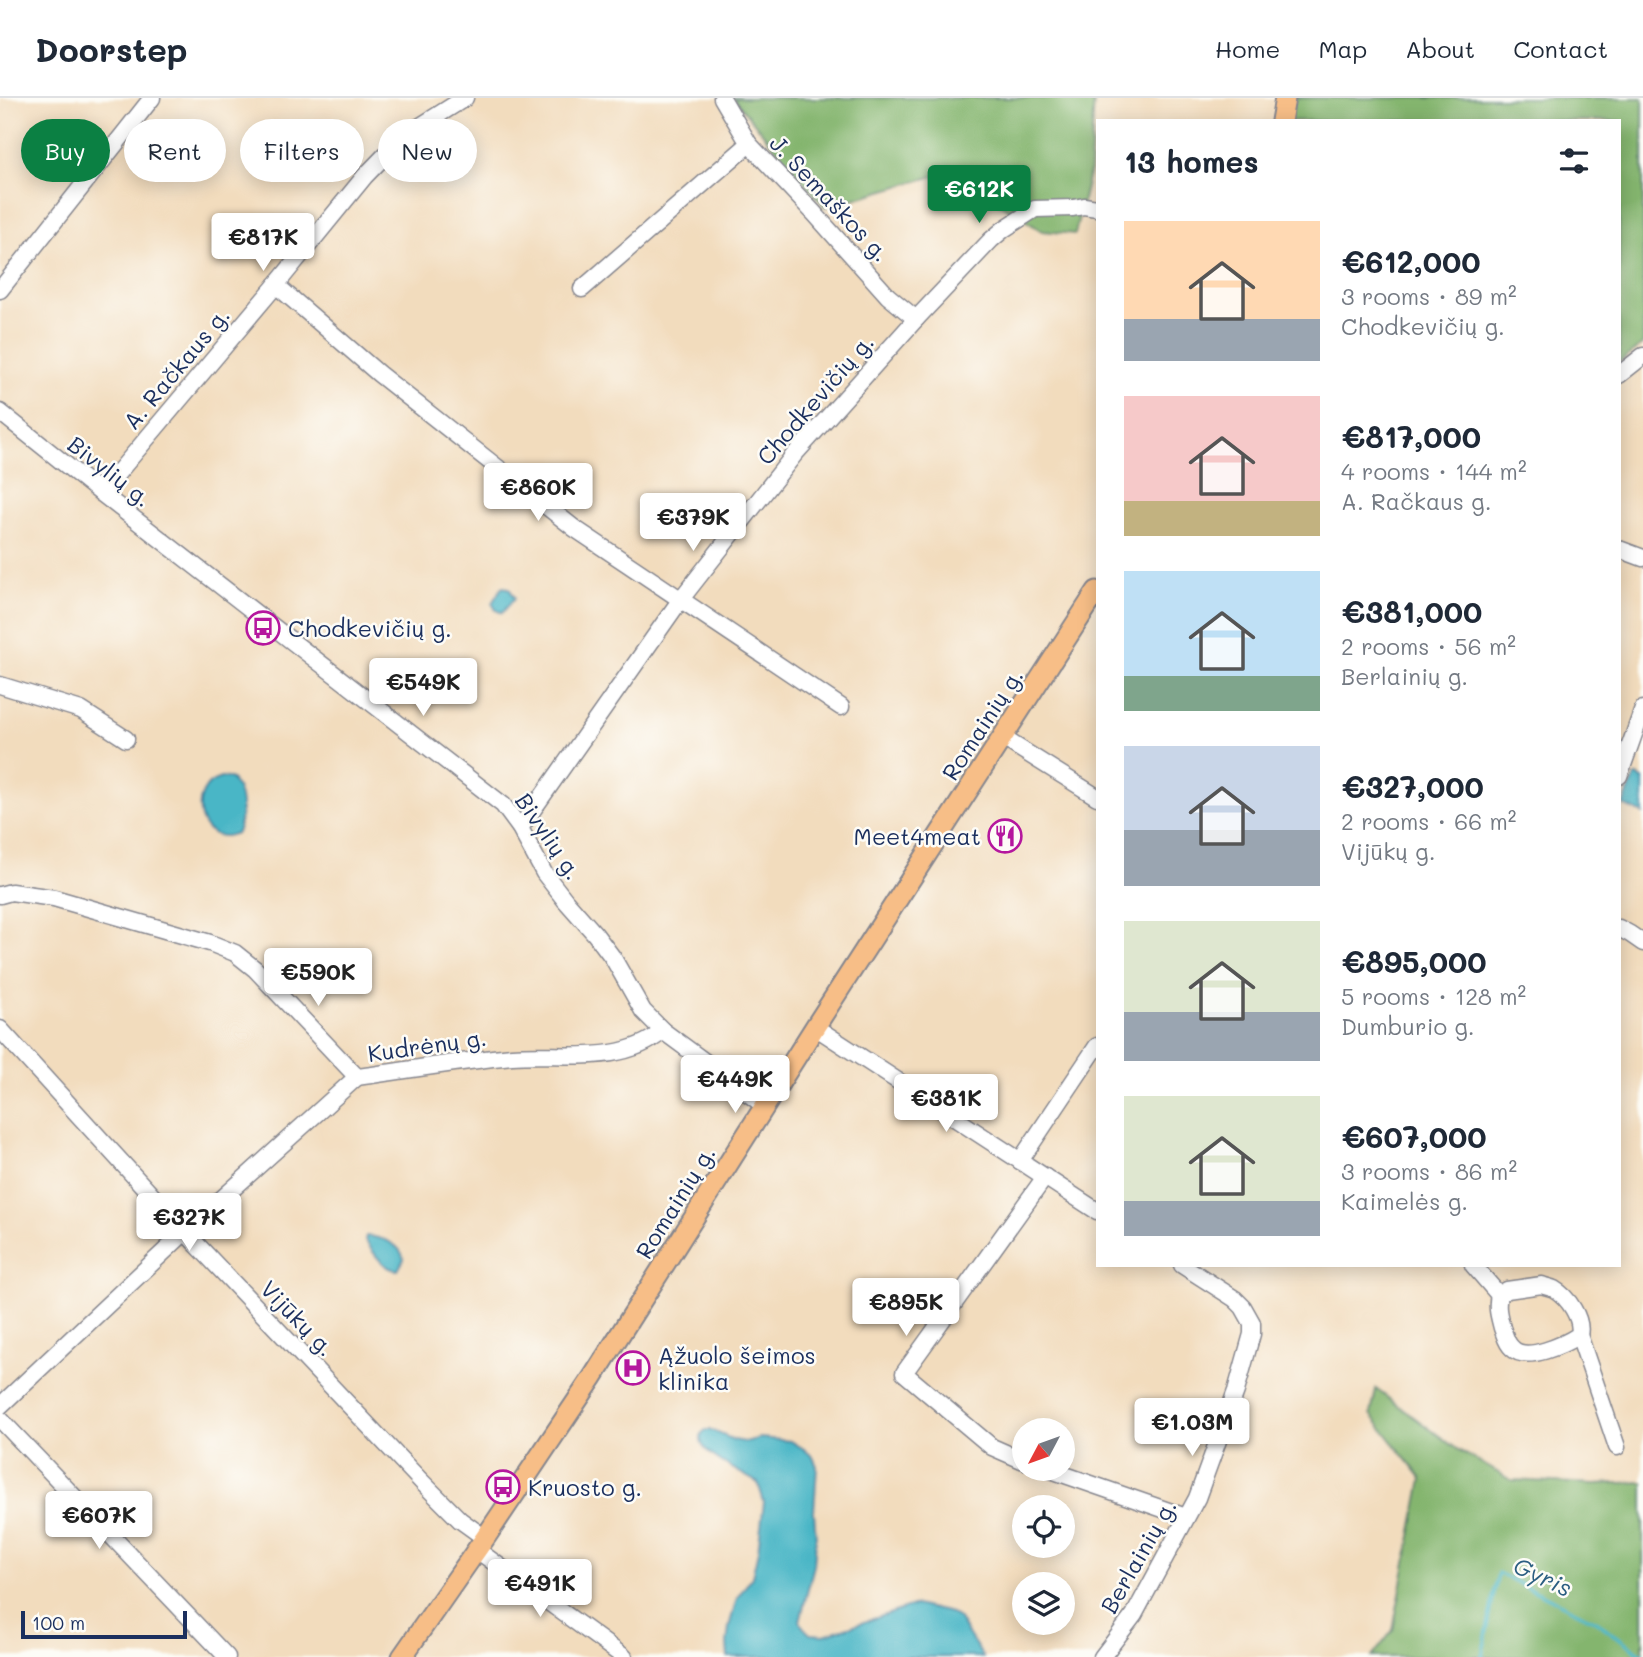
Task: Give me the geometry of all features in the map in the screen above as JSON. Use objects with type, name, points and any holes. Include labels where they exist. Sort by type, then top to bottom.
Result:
[{"type":"main road","points":[[1281,119],[1285,98]]},
{"type":"main road","name":"Romainių g.","points":[[402,1657],[593,1377],[1096,593]]},
{"type":"street","points":[[0,290],[152,98]]},
{"type":"street","name":"A. Račkaus g.","points":[[101,493],[365,176],[403,138],[465,98]]},
{"type":"street","name":"J. Semaškos g.","points":[[722,98],[748,144],[888,296],[916,319]]},
{"type":"street","points":[[582,289],[748,144]]},
{"type":"street","name":"Chodkevičių g.","points":[[520,828],[681,599],[794,455],[916,319],[990,240],[1035,209],[1096,208]]},
{"type":"street","points":[[276,285],[379,374],[574,528],[841,707]]},
{"type":"street","points":[[1621,373],[1643,356]]},
{"type":"street","name":"Bivylių g.","points":[[0,412],[493,796],[520,828],[544,873],[613,958],[643,1010],[663,1031],[765,1106]]},
{"type":"street","points":[[1621,550],[1643,558]]},
{"type":"street","points":[[0,685],[81,710],[127,739]]},
{"type":"street","points":[[1621,770],[1643,709]]},
{"type":"street","points":[[1003,738],[1096,796]]},
{"type":"street","name":"Kudrėnų g.","points":[[0,895],[11,892],[54,898],[210,943],[234,953],[255,969],[357,1077],[510,1056],[598,1056],[652,1041],[663,1031]]},
{"type":"street","points":[[1621,929],[1643,943]]},
{"type":"street","points":[[815,1027],[1096,1210]]},
{"type":"street","name":"Vijūkų g.","points":[[0,1028],[185,1232],[481,1544]]},
{"type":"street","points":[[1020,1161],[1096,1047]]},
{"type":"street","points":[[0,1406],[185,1232],[357,1077]]},
{"type":"street","points":[[1012,1456],[992,1447],[904,1373],[1045,1177]]},
{"type":"street","name":"Berlainių g.","points":[[1102,1657],[1134,1615],[1197,1498],[1236,1391],[1252,1334],[1252,1323],[1243,1307],[1185,1267]]},
{"type":"street","points":[[1475,1267],[1499,1295],[1497,1311],[1507,1341],[1518,1353],[1541,1352],[1565,1344],[1579,1335]]},
{"type":"street","points":[[1499,1295],[1507,1290],[1542,1285],[1554,1289],[1566,1298],[1579,1320],[1579,1335],[1616,1447]]},
{"type":"street","points":[[2,1426],[227,1657]]},
{"type":"street","points":[[1075,1478],[1186,1517]]},
{"type":"street","points":[[481,1544],[624,1657]]},
{"type":"green space","points":[[733,98],[1094,98],[1090,170],[1075,234],[1042,231],[962,180],[938,175],[825,207]]},
{"type":"green space","points":[[1294,98],[1643,98],[1643,344],[1621,361],[1621,119],[1290,119]]},
{"type":"green space","points":[[1376,1389],[1457,1449],[1511,1480],[1594,1484],[1643,1482],[1643,1657],[1372,1657],[1393,1630],[1422,1479],[1371,1414]]},
{"type":"water","points":[[502,587],[509,588],[515,598],[502,613],[496,610],[492,603]]},
{"type":"water","points":[[1635,776],[1643,779],[1643,814],[1623,805]]},
{"type":"water","points":[[220,778],[230,778],[238,790],[241,811],[237,833],[226,836],[207,829],[202,821],[200,801],[209,784]]},
{"type":"water","points":[[366,1236],[384,1239],[402,1253],[404,1259],[398,1270],[379,1260],[365,1240]]},
{"type":"water","points":[[706,1430],[745,1442],[760,1438],[791,1441],[813,1457],[817,1466],[814,1565],[800,1621],[810,1634],[824,1635],[916,1605],[951,1613],[958,1618],[983,1657],[728,1657],[729,1627],[737,1598],[752,1577],[764,1502],[758,1483],[706,1449],[701,1440],[702,1433]]},
{"type":"waterway","name":"Gyris","points":[[1482,1657],[1498,1573],[1594,1620],[1643,1655]]},
{"type":"place","name":"Chodkevičių g.","points":[[263,628]]},
{"type":"place","name":"Meet4meat","points":[[1005,836]]},
{"type":"place","name":"Ąžuolo šeimos klinika","points":[[633,1368]]},
{"type":"place","name":"Kruosto g.","points":[[503,1487]]}]
